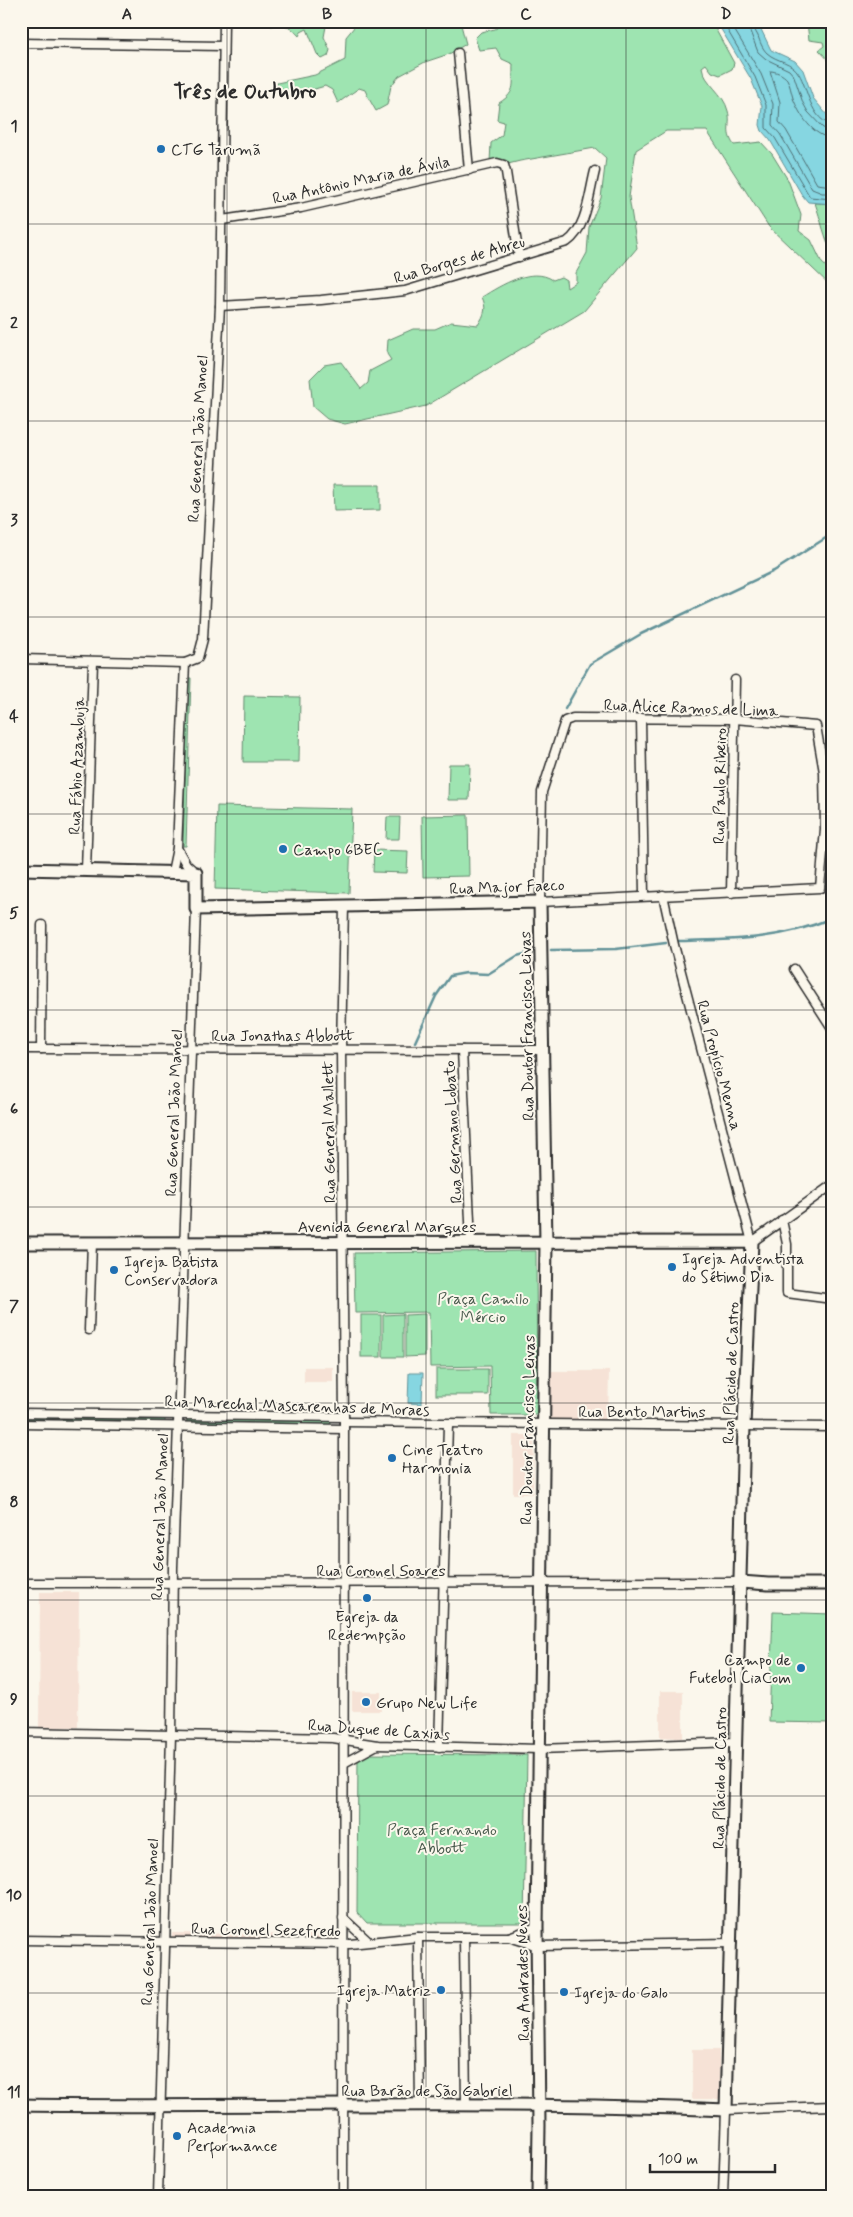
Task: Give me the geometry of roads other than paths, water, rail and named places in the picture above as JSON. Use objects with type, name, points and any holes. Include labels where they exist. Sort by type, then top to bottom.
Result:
[{"type":"main road","points":[[21,869],[196,873]]},
{"type":"main road","name":"Rua General João Manoel","points":[[196,873],[196,909]]},
{"type":"main road","name":"Rua Major Faeco","points":[[196,909],[540,902]]},
{"type":"main road","name":"Rua Doutor Francisco Leivas","points":[[539,1750],[546,1242],[540,902]]},
{"type":"main road","name":"Avenida General Marques","points":[[21,1242],[752,1242]]},
{"type":"main road","name":"Rua Plácido de Castro","points":[[726,2110],[732,1943],[744,1426],[752,1242]]},
{"type":"main road","points":[[741,1582],[832,1584]]},
{"type":"main road","name":"Rua Andrades Neves","points":[[538,2196],[537,1927],[539,1750]]},
{"type":"main road","name":"Rua Barão de São Gabriel","points":[[21,2105],[159,2107],[632,2106],[726,2110]]},
{"type":"street","name":"Rua General João Manoel","points":[[185,664],[198,658],[203,639],[220,306],[224,21]]},
{"type":"street","points":[[21,43],[223,46]]},
{"type":"street","points":[[458,54],[469,170]]},
{"type":"street","name":"Rua Antônio Maria de Ávila","points":[[222,220],[301,208],[497,163],[504,165],[519,256]]},
{"type":"street","name":"Rua Borges de Abreu","points":[[220,306],[321,300],[405,291],[568,242],[576,236],[581,226],[594,172]]},
{"type":"street","points":[[21,660],[185,664],[177,848],[172,872]]},
{"type":"street","name":"Rua Fábio Azambuja","points":[[86,870],[93,662]]},
{"type":"street","name":"Rua Paulo Ribeiro","points":[[731,893],[735,680]]},
{"type":"street","name":"Rua Alice Ramos de Lima","points":[[540,902],[542,792],[565,721],[573,718],[734,719],[816,726],[824,772],[825,829],[820,888]]},
{"type":"street","points":[[641,718],[644,895]]},
{"type":"street","points":[[177,848],[186,864],[196,873]]},
{"type":"street","name":"Rua Major Faeco","points":[[540,902],[644,895],[820,888]]},
{"type":"street","name":"Rua Propício Menna","points":[[663,895],[674,945],[752,1242]]},
{"type":"street","name":"Rua General Mallett","points":[[343,2196],[344,1423],[341,1049],[344,906]]},
{"type":"street","name":"Rua General João Manoel","points":[[158,2196],[159,2107],[171,1735],[173,1584],[196,909]]},
{"type":"street","points":[[41,1049],[42,925]]},
{"type":"street","points":[[794,969],[832,1028]]},
{"type":"street","name":"Rua Jonathas Abbott","points":[[21,1049],[544,1050]]},
{"type":"street","name":"Rua Germano Lobato","points":[[462,1050],[471,1242]]},
{"type":"street","points":[[752,1242],[832,1185]]},
{"type":"street","points":[[782,1220],[787,1244],[787,1293],[832,1299]]},
{"type":"street","points":[[90,1330],[92,1242]]},
{"type":"street","name":"Rua Marechal Mascarenhas de Moraes","points":[[21,1413],[179,1415],[344,1423]]},
{"type":"street","name":"Rua Marechal Mascarenhas de Moraes","points":[[21,1424],[178,1426],[344,1423],[543,1425]]},
{"type":"street","points":[[439,1748],[448,1424]]},
{"type":"street","name":"Rua Bento Martins","points":[[543,1425],[744,1426],[831,1430]]},
{"type":"street","name":"Rua Coronel Soares","points":[[21,1584],[741,1582]]},
{"type":"street","name":"Rua Duque de Caxias","points":[[21,1732],[343,1739],[377,1745],[539,1750],[736,1742]]},
{"type":"street","points":[[344,1762],[377,1745]]},
{"type":"street","points":[[343,1918],[368,1941]]},
{"type":"street","name":"Rua Coronel Sezefredo","points":[[509,1937],[537,1927]]},
{"type":"street","points":[[418,1937],[420,2106]]},
{"type":"street","name":"Rua Coronel Sezefredo","points":[[21,1940],[164,1940],[343,1944],[418,1937],[509,1937],[538,1946],[732,1943]]},
{"type":"street","points":[[464,1937],[466,2106]]},
{"type":"street","name":"Rua Barão de São Gabriel","points":[[726,2110],[832,2106]]},
{"type":"street","name":"Rua Plácido de Castro","points":[[722,2196],[726,2110]]},
{"type":"water","points":[[716,21],[757,21],[771,50],[795,61],[803,70],[813,98],[832,121],[832,204],[808,202],[802,195],[770,140],[762,131],[760,125],[762,106],[751,79]]},
{"type":"water","points":[[409,1373],[423,1373],[422,1404],[408,1403]]},
{"type":"waterway","points":[[565,709],[590,664],[641,634],[774,571],[832,534]]},
{"type":"waterway","points":[[679,941],[738,939],[775,935],[794,931],[832,918]]},
{"type":"waterway","points":[[551,950],[616,949],[666,943]]},
{"type":"waterway","points":[[415,1042],[436,996],[450,976],[466,973],[488,974],[517,956],[532,952]]},
{"type":"place","name":"CTG Tarumã","points":[[161,149]]},
{"type":"place","name":"Campo 6BEC","points":[[283,849]]},
{"type":"place","name":"Igreja Adventista do Sétimo Dia","points":[[672,1267]]},
{"type":"place","name":"Igreja Batista Conservadora","points":[[114,1270]]},
{"type":"place","name":"Cine Teatro Harmonia","points":[[392,1458]]},
{"type":"place","name":"Egreja da Redempção","points":[[367,1598]]},
{"type":"place","name":"Campo de Futebol CiaCom","points":[[801,1668]]},
{"type":"place","name":"Grupo New Life","points":[[366,1702]]},
{"type":"place","name":"Igreja Matriz","points":[[441,1990]]},
{"type":"place","name":"Igreja do Galo","points":[[564,1992]]},
{"type":"place","name":"Academia Performance","points":[[177,2136]]},
{"type":"district","name":"Três de Outubro","points":[[245,91]]},
{"type":"park label","name":"Praça Camilo Mércio","points":[[483,1307]]},
{"type":"park label","name":"Praça Fernando Abbott","points":[[442,1838]]}]
